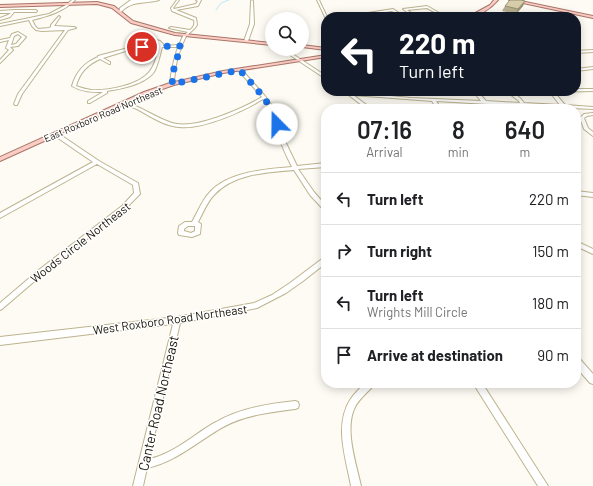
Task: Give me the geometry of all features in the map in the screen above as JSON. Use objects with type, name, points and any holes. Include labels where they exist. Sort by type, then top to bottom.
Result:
[{"type":"main road","points":[[480,12],[491,6],[497,0]]},
{"type":"main road","points":[[511,0],[572,12]]},
{"type":"main road","points":[[520,0],[575,12]]},
{"type":"main road","points":[[0,6],[97,3],[109,5],[120,11],[132,22],[185,36],[265,43]]},
{"type":"main road","points":[[581,13],[593,16]]},
{"type":"main road","points":[[581,14],[593,16]]},
{"type":"main road","points":[[309,47],[321,48]]},
{"type":"main road","name":"East Roxboro Road Northeast","points":[[0,159],[125,103],[172,84],[240,70],[321,57]]},
{"type":"street","points":[[0,26],[58,12],[71,4],[74,0]]},
{"type":"street","points":[[120,11],[134,1],[158,0]]},
{"type":"street","points":[[173,10],[172,8],[178,0]]},
{"type":"street","points":[[173,10],[197,5],[200,0],[197,0]]},
{"type":"street","points":[[318,0],[324,12]]},
{"type":"street","points":[[246,41],[252,24],[252,1]]},
{"type":"street","points":[[408,12],[404,9],[427,7],[436,12]]},
{"type":"street","points":[[172,84],[174,68],[181,46],[185,36],[194,29],[196,20],[173,10]]},
{"type":"street","points":[[377,12],[393,10],[396,12]]},
{"type":"street","points":[[0,19],[9,16],[14,11]]},
{"type":"street","points":[[0,12],[36,11]]},
{"type":"street","points":[[52,28],[59,17]]},
{"type":"street","points":[[30,19],[35,29],[52,28],[74,28],[67,29],[52,28]]},
{"type":"street","points":[[171,28],[190,31]]},
{"type":"street","points":[[16,104],[20,94],[67,29]]},
{"type":"street","points":[[0,62],[11,50],[8,48],[15,33],[18,33],[24,37],[17,45],[10,46]]},
{"type":"street","points":[[148,38],[159,42],[161,47],[153,71],[146,78],[119,89],[108,91],[84,91],[74,86],[82,68],[97,58],[136,47],[161,47],[181,46]]},
{"type":"street","points":[[0,41],[11,39]]},
{"type":"street","points":[[581,52],[593,51]]},
{"type":"street","points":[[294,56],[321,74]]},
{"type":"street","points":[[97,58],[109,63]]},
{"type":"street","points":[[581,69],[593,68]]},
{"type":"street","points":[[240,70],[264,97],[274,112],[282,140],[295,169],[306,187],[321,204]]},
{"type":"street","points":[[581,90],[593,90]]},
{"type":"street","points":[[89,102],[108,91]]},
{"type":"street","points":[[352,96],[363,104]]},
{"type":"street","points":[[396,96],[500,104]]},
{"type":"street","points":[[479,96],[484,102]]},
{"type":"street","points":[[513,96],[522,104]]},
{"type":"street","points":[[555,96],[561,104]]},
{"type":"street","points":[[125,103],[140,108],[168,123],[184,127],[209,121],[264,97]]},
{"type":"street","points":[[433,100],[436,104]]},
{"type":"street","points":[[581,107],[593,108]]},
{"type":"street","points":[[593,114],[586,115],[582,118],[586,128],[593,135]]},
{"type":"street","name":"Woods Circle Northeast","points":[[0,307],[42,270],[124,208],[137,194],[136,184],[97,162],[60,137]]},
{"type":"street","points":[[0,216],[97,162]]},
{"type":"street","points":[[194,224],[212,193],[222,185],[241,177],[257,173],[321,166]]},
{"type":"street","points":[[581,194],[593,195]]},
{"type":"street","points":[[581,246],[593,252]]},
{"type":"street","name":"West Roxboro Road Northeast","points":[[0,341],[177,320],[243,309],[266,302],[297,283],[321,263]]},
{"type":"street","name":"Canter Road Northeast","points":[[138,486],[177,320]]},
{"type":"street","points":[[581,367],[593,380]]},
{"type":"street","points":[[356,486],[349,448],[346,420],[354,401],[366,388]]},
{"type":"street","points":[[480,388],[543,486]]},
{"type":"street","points":[[144,464],[159,460],[221,424],[237,417],[268,408],[295,406]]},
{"type":"building","points":[[510,0],[525,1],[518,9],[505,6]]},
{"type":"waterway","points":[[216,10],[221,3],[229,0]]},
{"type":"route","points":[[142,47],[181,46],[174,68],[172,84],[223,72],[240,70],[264,97],[274,112],[277,124]]}]
